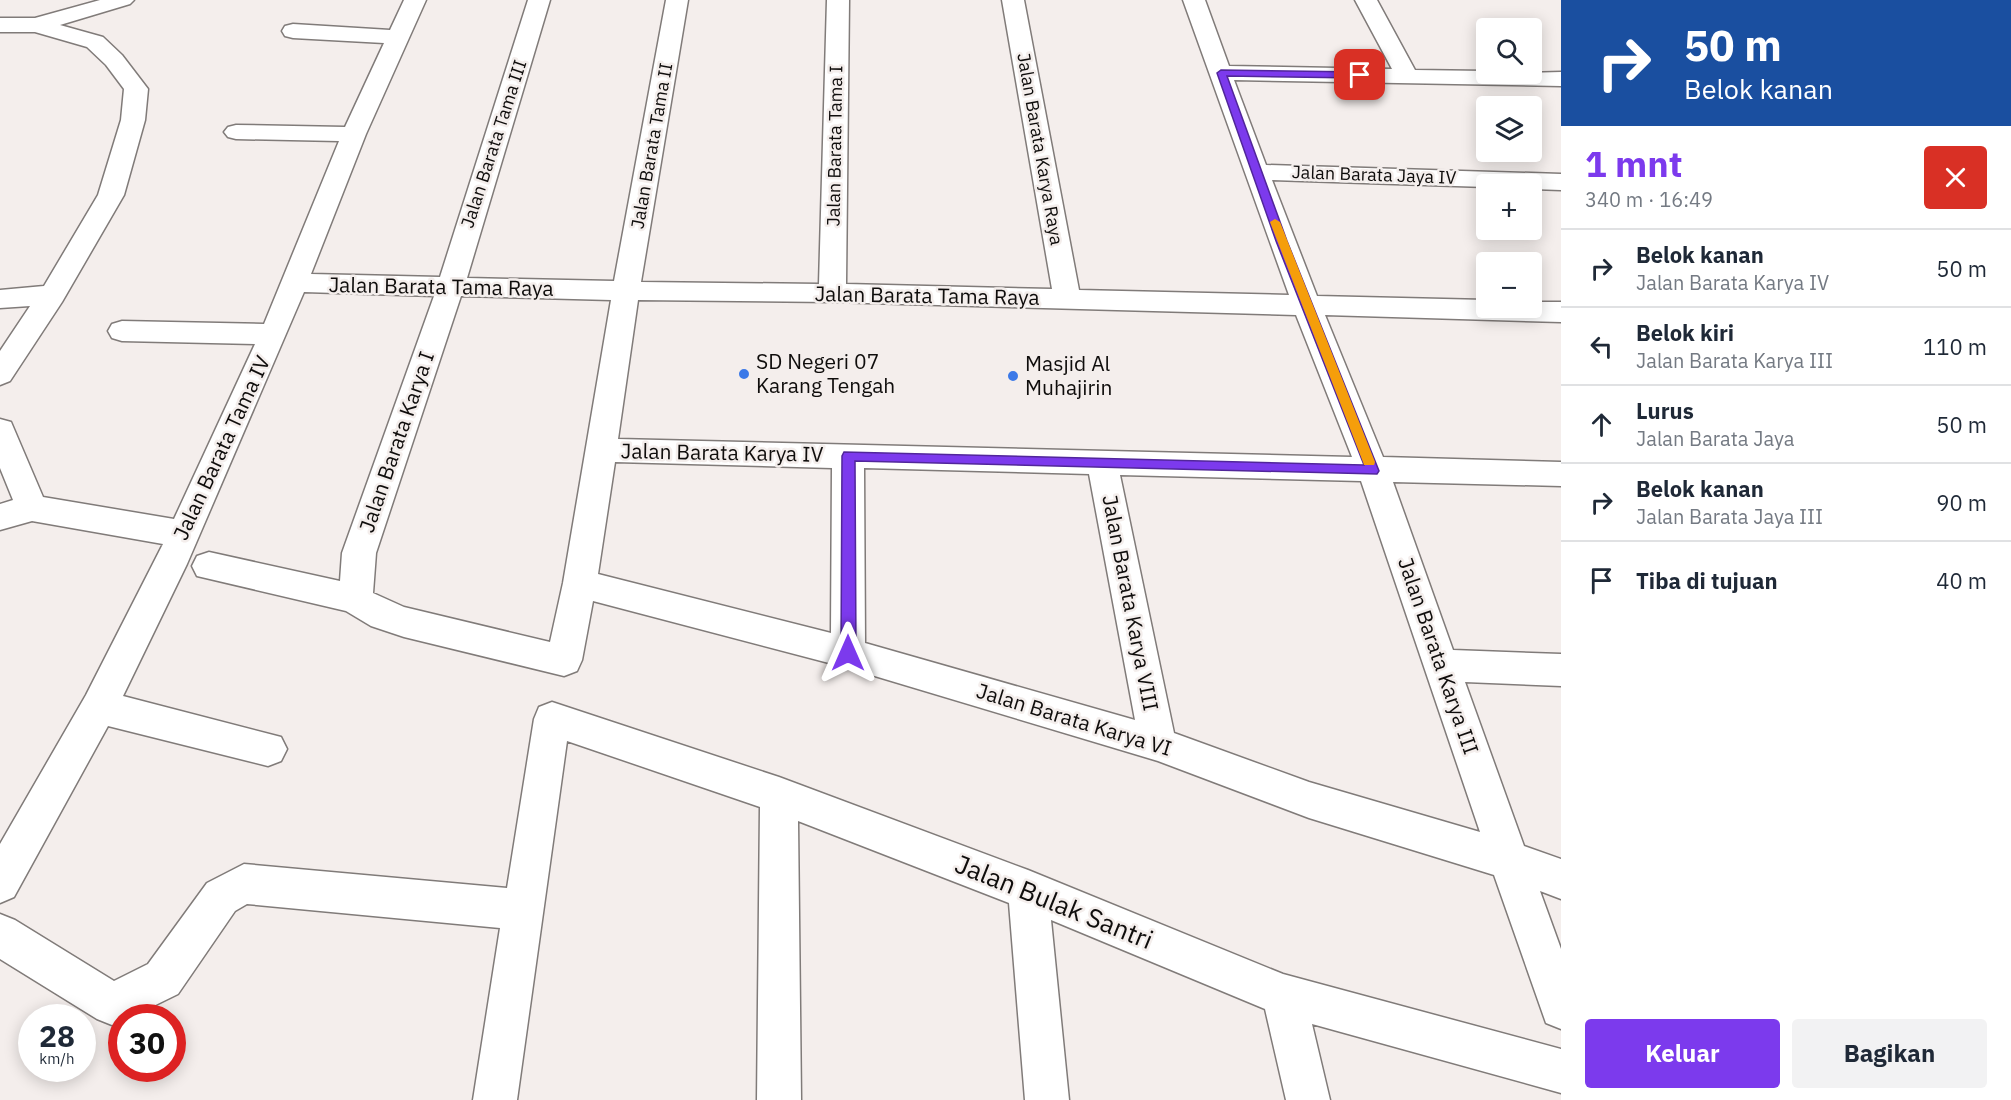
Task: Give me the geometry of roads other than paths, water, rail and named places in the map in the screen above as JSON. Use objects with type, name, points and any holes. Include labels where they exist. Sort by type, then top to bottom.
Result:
[{"type":"street","points":[[0,25],[36,25],[123,0]]},
{"type":"street","name":"Jalan Barata Tama IV","points":[[0,883],[99,707],[183,534],[274,334],[354,134],[415,0]]},
{"type":"street","name":"Jalan Barata Tama III","points":[[450,288],[539,0]]},
{"type":"street","name":"Jalan Barata Tama II","points":[[355,599],[370,611],[411,623],[501,647],[564,660],[580,583],[626,291],[677,0]]},
{"type":"street","name":"Jalan Barata Tama I","points":[[832,293],[838,0]]},
{"type":"street","name":"Jalan Barata Karya Raya","points":[[1013,0],[1067,299]]},
{"type":"street","name":"Jalan Barata Karya III","points":[[1194,0],[1281,241],[1372,471],[1561,1008]]},
{"type":"street","points":[[1366,0],[1407,76]]},
{"type":"street","points":[[0,374],[52,295],[111,195],[133,120],[136,89],[114,60],[95,42],[36,25]]},
{"type":"street","points":[[293,32],[398,37]]},
{"type":"street","points":[[1221,73],[1561,79]]},
{"type":"street","points":[[236,132],[354,134]]},
{"type":"street","name":"Jalan Barata Jaya IV","points":[[1258,172],[1561,182]]},
{"type":"street","name":"Jalan Barata Tama Raya","points":[[293,283],[450,288],[832,293],[1561,312]]},
{"type":"street","name":"Jalan Barata Karya I","points":[[355,599],[359,553],[450,288]]},
{"type":"street","points":[[0,299],[52,295]]},
{"type":"street","points":[[122,331],[274,334]]},
{"type":"street","points":[[0,430],[32,508]]},
{"type":"street","name":"Jalan Barata Karya IV","points":[[602,450],[1561,474]]},
{"type":"street","points":[[848,456],[848,653]]},
{"type":"street","name":"Jalan Barata Karya VIII","points":[[1102,462],[1158,744]]},
{"type":"street","points":[[0,517],[32,508],[183,534]]},
{"type":"street","points":[[209,566],[355,599]]},
{"type":"street","name":"Jalan Barata Karya VI","points":[[580,583],[848,653],[1158,744],[1309,800],[1509,860],[1561,879]]},
{"type":"street","points":[[1442,665],[1561,670]]},
{"type":"street","points":[[99,707],[268,749]]},
{"type":"street","name":"Jalan Bulak Santri","points":[[524,910],[552,719],[779,795],[1028,890],[1283,995],[1561,1071]]},
{"type":"street","points":[[779,795],[779,1100]]},
{"type":"street","points":[[0,935],[112,1004],[163,979],[221,897],[244,884],[524,910],[495,1100]]},
{"type":"street","points":[[1028,890],[1047,1100]]},
{"type":"street","points":[[1283,995],[1308,1100]]},
{"type":"place","name":"SD Negeri 07 Karang Tengah","points":[[744,374]]},
{"type":"place","name":"Masjid Al Muhajirin","points":[[1013,376]]}]
